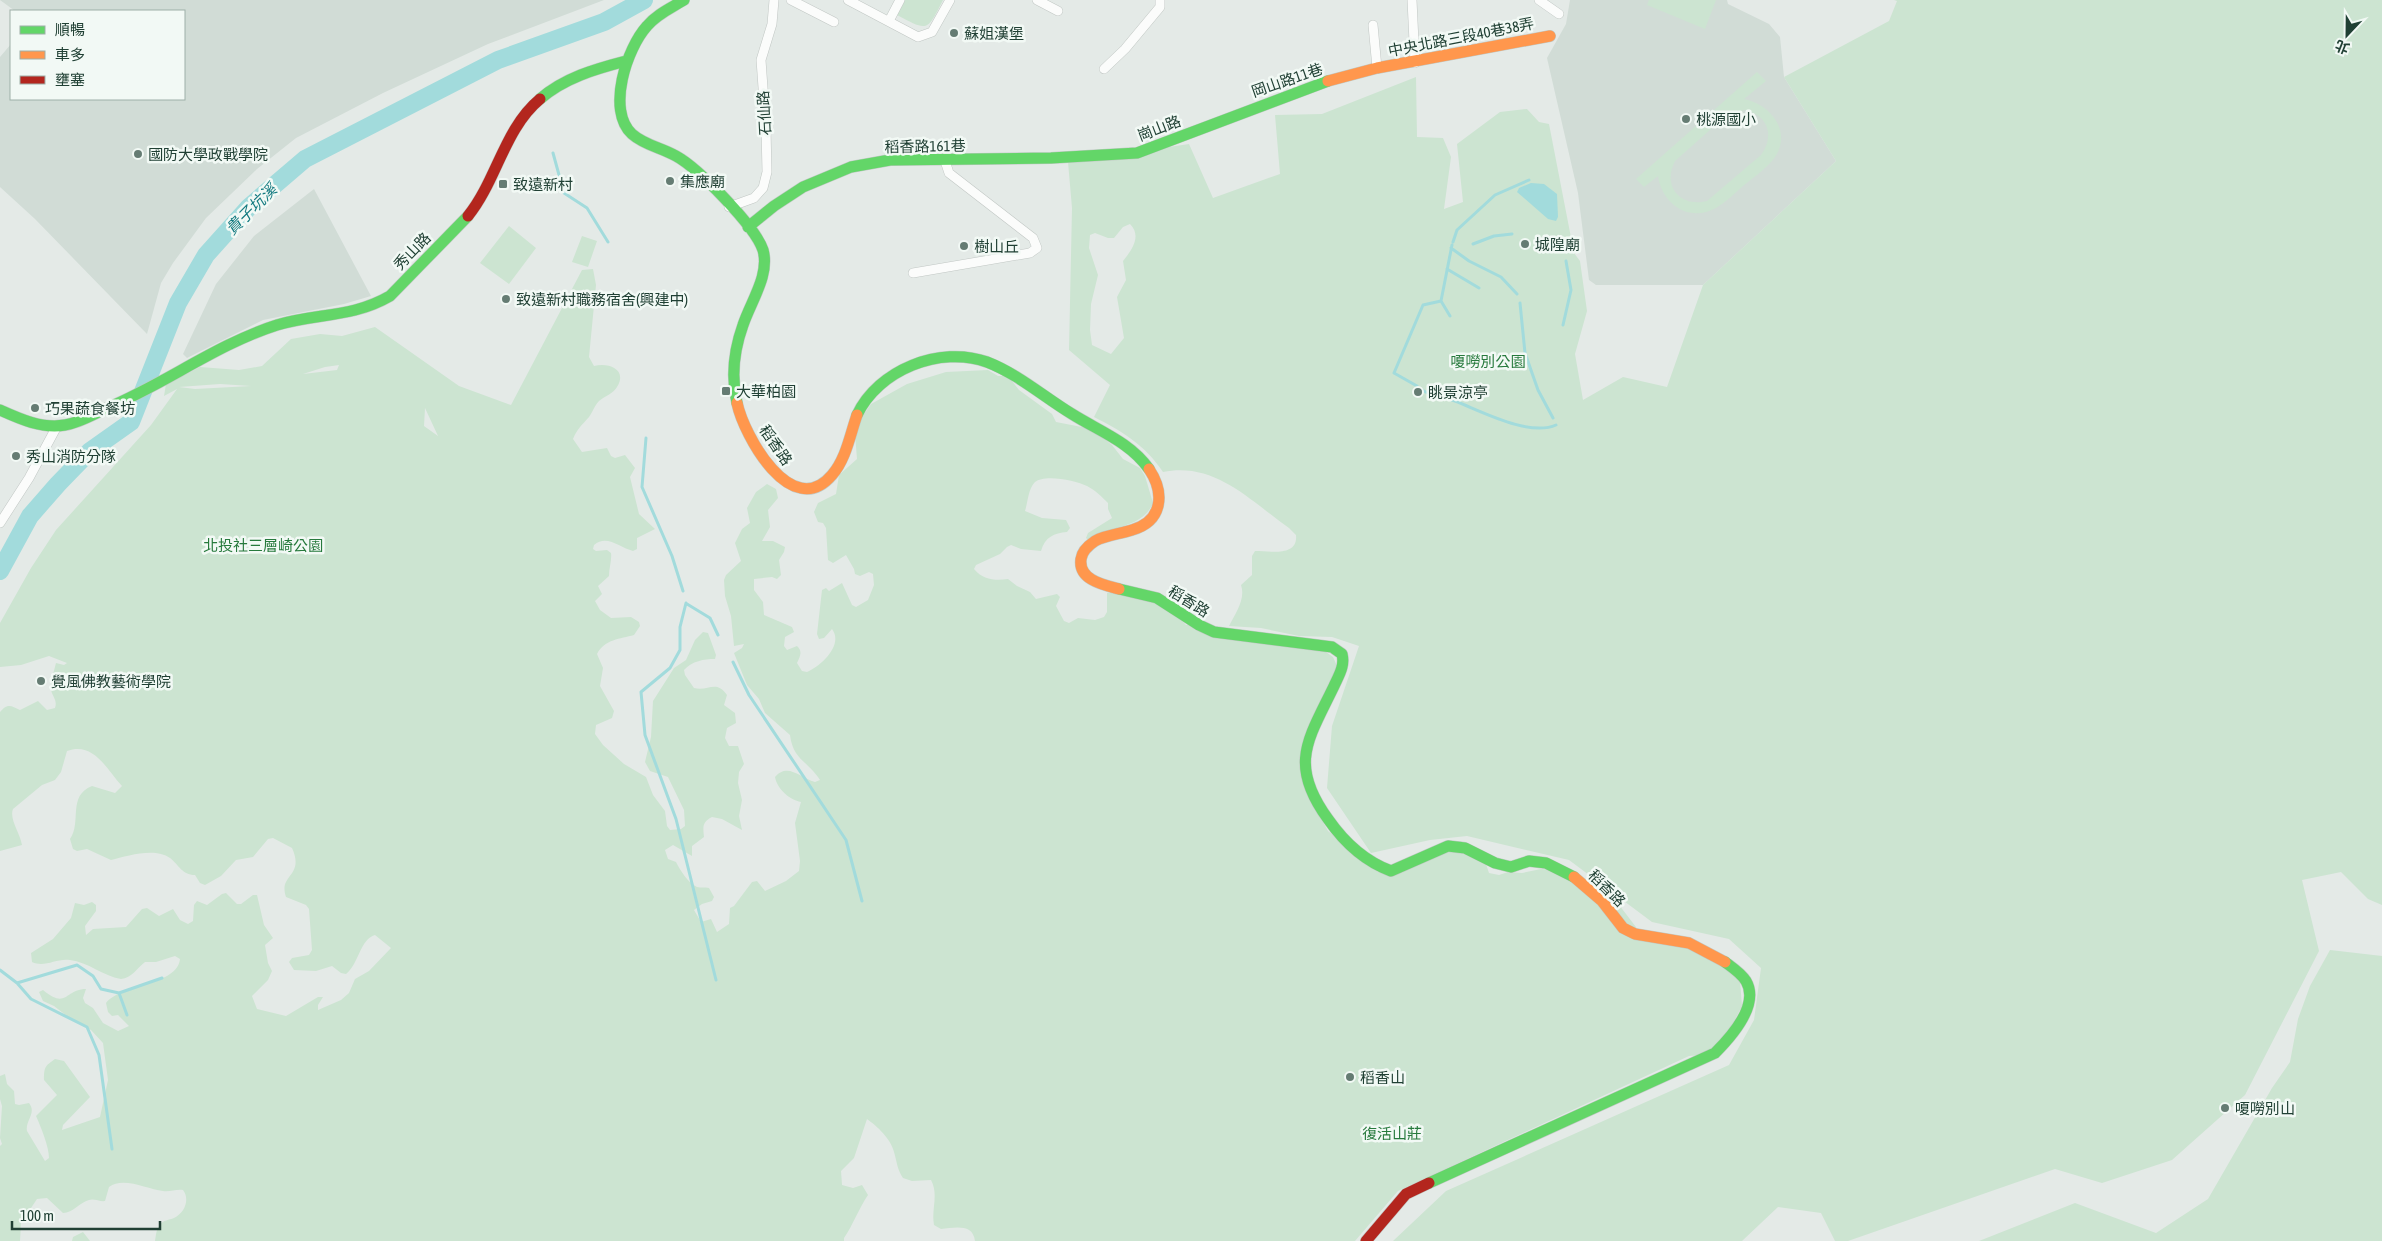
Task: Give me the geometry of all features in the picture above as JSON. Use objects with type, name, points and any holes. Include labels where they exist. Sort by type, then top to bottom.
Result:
[{"type":"street","name":"稻香路","points":[[684,0],[643,27],[626,61],[620,104],[621,116],[626,127],[635,137],[677,156],[703,179],[748,227],[763,247],[765,267],[740,331],[734,359],[736,400],[742,422],[767,462],[783,481],[792,485],[811,488],[828,480],[838,465],[859,413],[870,395],[900,370],[936,358],[953,357],[974,358],[1006,371],[1071,414],[1130,448],[1150,470],[1159,488],[1160,505],[1151,521],[1134,530],[1098,540],[1086,547],[1081,559],[1083,571],[1087,576],[1101,584],[1158,598],[1209,631],[1332,647],[1342,654],[1342,670],[1312,735],[1304,767],[1309,787],[1320,808],[1341,837],[1363,857],[1378,867],[1392,870],[1448,846],[1465,848],[1495,863],[1511,867],[1529,861],[1546,864],[1576,878],[1602,901],[1623,928],[1635,934],[1689,943],[1720,957],[1740,973],[1747,983],[1748,1006],[1732,1037],[1715,1053],[1451,1171],[1406,1194],[1366,1241]]},
{"type":"street","name":"石仙路","points":[[729,207],[754,198],[763,188],[767,172],[761,60],[772,24],[774,0]]},
{"type":"street","points":[[791,0],[834,22]]},
{"type":"street","points":[[848,0],[918,37],[932,32],[950,0]]},
{"type":"street","points":[[890,21],[900,0]]},
{"type":"street","points":[[1037,0],[1058,11]]},
{"type":"street","points":[[1104,69],[1137,35],[1160,7],[1160,0]]},
{"type":"street","points":[[1412,0],[1415,62]]},
{"type":"street","points":[[1539,0],[1559,14]]},
{"type":"street","points":[[1373,25],[1377,68]]},
{"type":"street","name":"中央北路三段40巷38弄","points":[[1377,68],[1550,36]]},
{"type":"street","name":"秀山路","points":[[56,428],[68,425],[158,384],[268,328],[302,319],[346,315],[378,305],[390,296],[476,207],[488,189],[512,134],[523,116],[538,98],[574,76],[626,61]]},
{"type":"street","name":"岡山路11巷","points":[[1207,126],[1312,86],[1377,68]]},
{"type":"street","name":"崗山路","points":[[1120,154],[1137,153],[1207,126]]},
{"type":"street","name":"稻香路161巷","points":[[748,227],[774,204],[809,184],[848,168],[867,163],[898,160],[945,161],[1108,156],[1120,154]]},
{"type":"street","points":[[913,273],[1030,253],[1037,248],[1033,238],[949,173],[945,161]]},
{"type":"street","points":[[0,410],[27,422],[56,428],[25,486],[0,523]]},
{"type":"shaded area","name":"國防大學政戰學院","points":[[0,0],[604,0],[488,44],[383,93],[296,138],[257,169],[206,218],[173,263],[161,283],[147,334],[35,219],[0,187],[0,57],[10,45],[10,100],[185,100],[185,10],[14,10]]},
{"type":"shaded area","name":"桃源國小","points":[[1570,0],[1727,0],[1728,4],[1769,24],[1780,37],[1784,77],[1836,161],[1703,285],[1596,285],[1589,280],[1578,193],[1547,58],[1566,24]]},
{"type":"shaded area","points":[[314,189],[371,296],[344,304],[263,320],[187,358],[183,354],[216,284],[254,236]]},
{"type":"green space","points":[[905,0],[943,0],[930,23],[926,26],[921,26],[897,15]]},
{"type":"green space","points":[[1649,0],[1716,0],[1705,29],[1647,5]]},
{"type":"green space","name":"嗄嘮別公園","points":[[1894,0],[2382,0],[2382,905],[2368,899],[2341,872],[2302,880],[2319,951],[2245,1095],[2172,1160],[2102,1183],[2055,1169],[1848,1241],[1835,1241],[1821,1213],[1778,1207],[1742,1241],[1393,1241],[1446,1191],[1729,1065],[1754,1020],[1761,968],[1729,939],[1652,922],[1569,860],[1467,836],[1430,840],[1371,853],[1327,788],[1332,726],[1359,646],[1332,637],[1299,636],[1261,628],[1229,626],[1241,601],[1241,585],[1252,575],[1252,556],[1255,551],[1276,552],[1288,550],[1293,547],[1296,535],[1230,485],[1199,472],[1182,470],[1163,472],[1141,446],[1094,417],[1110,385],[1069,350],[1072,208],[1068,162],[1189,144],[1213,198],[1280,174],[1275,115],[1322,114],[1416,77],[1417,137],[1443,138],[1451,157],[1444,209],[1463,202],[1457,144],[1500,112],[1527,109],[1539,122],[1549,124],[1574,253],[1580,261],[1587,311],[1575,354],[1583,400],[1623,377],[1667,387],[1703,285],[1836,161],[1784,77],[1889,21],[1897,1]],"holes":[[[1130,224],[1134,229],[1134,243],[1123,261],[1126,280],[1117,297],[1124,338],[1111,354],[1092,345],[1090,330],[1091,304],[1098,275],[1089,248],[1090,235],[1095,233],[1108,238],[1114,238],[1123,227]]]},
{"type":"green space","points":[[1757,72],[1766,81],[1744,99],[1764,108],[1777,122],[1781,141],[1778,151],[1766,168],[1723,203],[1706,212],[1687,212],[1678,208],[1665,195],[1658,176],[1644,187],[1636,179]],"holes":[[[1745,110],[1759,116],[1767,127],[1768,141],[1761,155],[1707,201],[1689,201],[1676,193],[1671,179],[1675,161],[1728,114]]]},
{"type":"green space","points":[[509,226],[536,248],[509,284],[480,263]]},
{"type":"green space","points":[[582,236],[597,241],[588,267],[572,262]]},
{"type":"green space","points":[[593,269],[596,285],[589,357],[594,366],[605,365],[615,368],[620,376],[620,381],[614,391],[597,403],[573,439],[582,452],[607,448],[611,456],[615,458],[625,455],[635,468],[630,477],[639,514],[655,529],[637,538],[637,549],[633,551],[609,541],[599,542],[594,545],[593,549],[596,551],[607,550],[611,553],[609,576],[598,586],[602,594],[595,601],[600,610],[611,618],[631,617],[639,622],[640,626],[634,635],[609,642],[597,654],[603,668],[600,686],[614,711],[612,718],[596,725],[595,734],[603,745],[624,764],[646,777],[653,795],[665,811],[667,826],[670,830],[681,829],[685,826],[684,810],[668,777],[650,771],[645,762],[651,737],[653,701],[674,668],[686,660],[695,640],[703,632],[708,633],[716,655],[715,659],[702,660],[691,664],[684,670],[685,675],[694,688],[715,687],[723,690],[727,695],[724,705],[735,713],[736,723],[727,728],[725,738],[729,746],[738,746],[744,764],[739,772],[738,783],[742,800],[739,816],[742,830],[722,819],[712,817],[704,825],[704,837],[692,846],[692,856],[673,845],[665,850],[668,859],[676,862],[690,883],[697,887],[709,888],[714,897],[712,901],[702,904],[694,910],[701,922],[711,919],[717,932],[729,924],[730,908],[734,906],[752,882],[757,881],[765,891],[786,881],[799,871],[800,861],[795,823],[801,802],[785,793],[778,786],[775,777],[780,773],[789,771],[815,782],[820,780],[794,750],[790,735],[765,713],[759,699],[747,685],[734,653],[742,648],[744,644],[734,646],[731,616],[725,596],[724,580],[726,575],[741,561],[735,543],[742,529],[750,523],[747,508],[756,492],[767,484],[776,489],[778,498],[768,510],[770,527],[762,541],[773,541],[785,547],[779,560],[781,575],[777,579],[772,577],[754,579],[754,590],[763,602],[764,615],[792,627],[794,632],[785,637],[784,646],[787,650],[797,646],[799,648],[800,656],[797,663],[802,671],[807,672],[824,660],[835,642],[835,635],[832,629],[824,638],[819,639],[817,634],[822,590],[826,588],[829,591],[842,583],[852,605],[856,607],[868,600],[874,585],[873,574],[869,572],[860,576],[855,574],[846,555],[833,563],[828,560],[826,528],[823,523],[818,522],[814,512],[818,503],[836,494],[839,475],[857,459],[855,434],[860,420],[871,404],[907,384],[946,372],[988,370],[998,376],[1008,376],[1019,390],[1052,414],[1056,422],[1092,429],[1112,445],[1123,459],[1140,468],[1145,476],[1153,503],[1142,517],[1111,530],[1090,542],[1086,538],[1088,533],[1112,518],[1108,509],[1108,503],[1093,490],[1082,484],[1053,478],[1039,480],[1031,488],[1025,511],[1042,518],[1066,520],[1070,528],[1067,532],[1058,533],[1048,539],[1041,551],[1021,549],[1011,545],[1000,554],[976,565],[974,569],[978,573],[990,579],[1008,579],[1030,592],[1036,599],[1057,594],[1060,597],[1056,606],[1064,621],[1069,623],[1078,618],[1095,620],[1104,617],[1107,612],[1107,593],[1129,594],[1160,605],[1179,617],[1186,625],[1191,624],[1326,652],[1333,657],[1337,666],[1304,753],[1308,796],[1328,831],[1378,872],[1456,841],[1461,841],[1486,864],[1489,873],[1499,875],[1508,872],[1522,873],[1541,869],[1560,870],[1613,897],[1639,931],[1721,960],[1740,981],[1742,1006],[1723,1043],[1713,1054],[1689,1056],[1398,1191],[1355,1241],[975,1241],[971,1231],[967,1229],[941,1229],[934,1225],[935,1197],[931,1180],[912,1181],[903,1178],[890,1142],[867,1119],[854,1158],[841,1171],[842,1185],[853,1188],[862,1185],[868,1195],[844,1241],[155,1241],[161,1223],[178,1216],[184,1209],[186,1197],[183,1190],[163,1191],[135,1184],[121,1183],[109,1187],[105,1201],[89,1200],[67,1213],[63,1213],[47,1198],[37,1199],[21,1223],[20,1241],[0,1241],[0,1146],[2,1144],[0,1138],[2,1106],[0,1099],[0,1076],[5,1074],[7,1084],[14,1091],[15,1104],[29,1103],[32,1110],[27,1131],[45,1161],[49,1158],[48,1148],[36,1116],[57,1095],[44,1080],[47,1065],[55,1059],[64,1061],[90,1097],[63,1125],[62,1130],[100,1117],[108,1080],[103,1043],[91,1030],[43,1001],[39,992],[43,990],[51,996],[62,998],[79,990],[86,989],[83,998],[85,1003],[93,1008],[103,1023],[118,1031],[129,1026],[118,1015],[112,1016],[108,1012],[106,1003],[114,996],[125,991],[170,974],[177,968],[180,959],[175,956],[156,962],[145,962],[131,975],[121,979],[77,961],[60,960],[41,964],[32,962],[31,953],[53,939],[71,918],[75,903],[84,905],[92,902],[96,905],[96,911],[85,926],[86,935],[93,929],[126,927],[142,909],[147,908],[159,916],[173,909],[180,920],[188,924],[193,921],[194,905],[197,901],[207,905],[226,893],[237,904],[241,904],[253,895],[257,895],[264,925],[273,938],[265,945],[268,963],[272,971],[268,980],[252,996],[257,1009],[286,1016],[318,997],[323,997],[318,1005],[318,1010],[341,1000],[349,993],[355,979],[369,971],[391,948],[375,935],[366,941],[354,964],[346,974],[341,973],[332,966],[316,971],[294,970],[289,962],[292,958],[309,955],[312,950],[309,909],[306,905],[286,897],[285,884],[294,870],[295,857],[292,848],[273,838],[268,839],[253,857],[236,860],[221,876],[205,885],[200,883],[195,875],[184,871],[170,858],[157,853],[141,853],[111,860],[87,849],[77,851],[73,849],[70,839],[75,825],[77,803],[84,790],[92,786],[115,793],[122,786],[99,759],[85,750],[67,751],[61,772],[55,780],[42,785],[13,809],[12,817],[22,845],[0,851],[0,712],[5,707],[10,706],[20,710],[38,701],[47,710],[55,708],[56,702],[51,688],[56,663],[64,665],[67,663],[49,656],[21,665],[0,667],[0,623],[31,568],[56,530],[151,425],[177,389],[164,396],[166,384],[200,367],[239,370],[262,366],[291,339],[320,334],[342,336],[375,327],[459,386],[511,405],[582,270]],"holes":[[[339,365],[337,370],[303,374],[325,367]],[[220,384],[251,386],[195,389],[179,387]],[[425,408],[438,436],[424,426]]]},
{"type":"green space","points":[[2330,950],[2382,956],[2382,1241],[1979,1241],[2075,1203],[2156,1233],[2208,1199],[2272,1088],[2290,1062],[2298,1019],[2310,986]]},
{"type":"green space","points":[[83,1232],[90,1241],[72,1241],[73,1237]]},
{"type":"water","points":[[1531,183],[1544,184],[1557,194],[1558,217],[1556,221],[1548,219],[1517,192],[1519,188]]},
{"type":"waterway","name":"貴子坑溪","points":[[0,571],[30,516],[58,484],[90,451],[131,422],[178,303],[206,255],[249,207],[305,159],[498,60],[604,22],[644,0]]},
{"type":"waterway","points":[[553,153],[564,193],[587,208],[608,242]]},
{"type":"waterway","points":[[1453,242],[1457,230],[1495,195],[1529,180]]},
{"type":"waterway","points":[[1473,244],[1494,236],[1512,234]]},
{"type":"waterway","points":[[1417,386],[1394,373],[1423,305],[1441,301],[1452,245]]},
{"type":"waterway","points":[[1451,248],[1469,261],[1501,277],[1517,294]]},
{"type":"waterway","points":[[1563,325],[1571,290],[1566,261]]},
{"type":"waterway","points":[[1447,269],[1479,288]]},
{"type":"waterway","points":[[1441,301],[1450,316]]},
{"type":"waterway","points":[[1520,303],[1525,353],[1538,390],[1553,418]]},
{"type":"waterway","points":[[1422,390],[1519,425],[1532,428],[1545,428],[1556,425]]},
{"type":"waterway","points":[[646,438],[642,487],[672,556],[683,591]]},
{"type":"waterway","points":[[686,603],[680,627],[680,650],[670,668],[641,692],[645,735],[676,819],[716,980]]},
{"type":"waterway","points":[[687,604],[710,618],[718,635]]},
{"type":"waterway","points":[[733,662],[749,695],[846,840],[862,901]]},
{"type":"waterway","points":[[17,983],[77,965],[93,976],[101,989],[119,993],[162,978]]},
{"type":"waterway","points":[[0,970],[17,983],[31,999],[87,1027],[99,1055],[112,1149]]},
{"type":"waterway","points":[[119,993],[127,1015]]},
{"type":"traffic: fast","points":[[684,0],[655,18],[640,36],[622,79],[621,110],[624,123],[632,134],[642,141],[686,162],[725,198],[749,227],[763,250],[764,269],[762,278],[737,344],[734,373],[737,403]]},
{"type":"traffic: fast","points":[[540,99],[559,85],[570,80],[591,71],[626,61]]},
{"type":"traffic: fast","points":[[748,227],[774,206],[803,187],[851,167],[890,160],[1051,158],[1137,153],[1328,81]]},
{"type":"traffic: fast","points":[[0,410],[23,420],[48,426],[70,424],[150,388],[212,353],[255,333],[292,321],[348,312],[376,303],[390,296],[468,216]]},
{"type":"traffic: fast","points":[[857,415],[867,399],[880,385],[912,365],[931,359],[969,358],[987,362],[1020,379],[1072,414],[1123,444],[1133,451],[1149,469]]},
{"type":"traffic: fast","points":[[1119,589],[1157,598],[1199,625],[1214,632],[1332,647],[1342,654],[1343,663],[1341,670],[1310,737],[1305,767],[1308,783],[1328,819],[1355,850],[1372,862],[1391,871],[1448,846],[1465,848],[1495,863],[1511,867],[1529,861],[1546,863],[1574,877]]},
{"type":"traffic: fast","points":[[1429,1183],[1715,1053],[1736,1030],[1747,1010],[1749,1000],[1749,990],[1746,981],[1725,962]]},
{"type":"traffic: slow","points":[[1328,81],[1377,68],[1550,36]]},
{"type":"traffic: slow","points":[[737,403],[749,435],[772,469],[786,482],[801,488],[817,487],[837,469],[857,415]]},
{"type":"traffic: slow","points":[[1119,589],[1088,577],[1081,566],[1081,559],[1086,549],[1095,541],[1132,530],[1150,520],[1155,513],[1159,496],[1154,478],[1149,469]]},
{"type":"traffic: slow","points":[[1574,877],[1602,901],[1623,928],[1635,934],[1689,943],[1725,962]]},
{"type":"traffic: jam","points":[[468,216],[478,202],[518,125],[540,99]]},
{"type":"traffic: jam","points":[[1366,1241],[1406,1194],[1429,1183]]},
{"type":"place","name":"蘇姐漢堡","points":[[954,33]]},
{"type":"place","name":"桃源國小","points":[[1686,119]]},
{"type":"place","name":"國防大學政戰學院","points":[[138,154]]},
{"type":"place","name":"集應廟","points":[[670,181]]},
{"type":"place","name":"致遠新村","points":[[503,184]]},
{"type":"place","name":"城隍廟","points":[[1525,244]]},
{"type":"place","name":"樹山丘","points":[[964,246]]},
{"type":"place","name":"致遠新村職務宿舍(興建中)","points":[[506,299]]},
{"type":"place","name":"大華柏園","points":[[726,391]]},
{"type":"place","name":"眺景涼亭","points":[[1418,392]]},
{"type":"place","name":"巧果蔬食餐坊","points":[[35,408]]},
{"type":"place","name":"秀山消防分隊","points":[[16,456]]},
{"type":"place","name":"覺風佛教藝術學院","points":[[41,681]]},
{"type":"place","name":"稻香山","points":[[1350,1077]]},
{"type":"place","name":"嗄嘮別山","points":[[2225,1108]]},
{"type":"park label","name":"北投社三層崎公園","points":[[263,545]]},
{"type":"park label","name":"復活山莊","points":[[1392,1133]]}]
